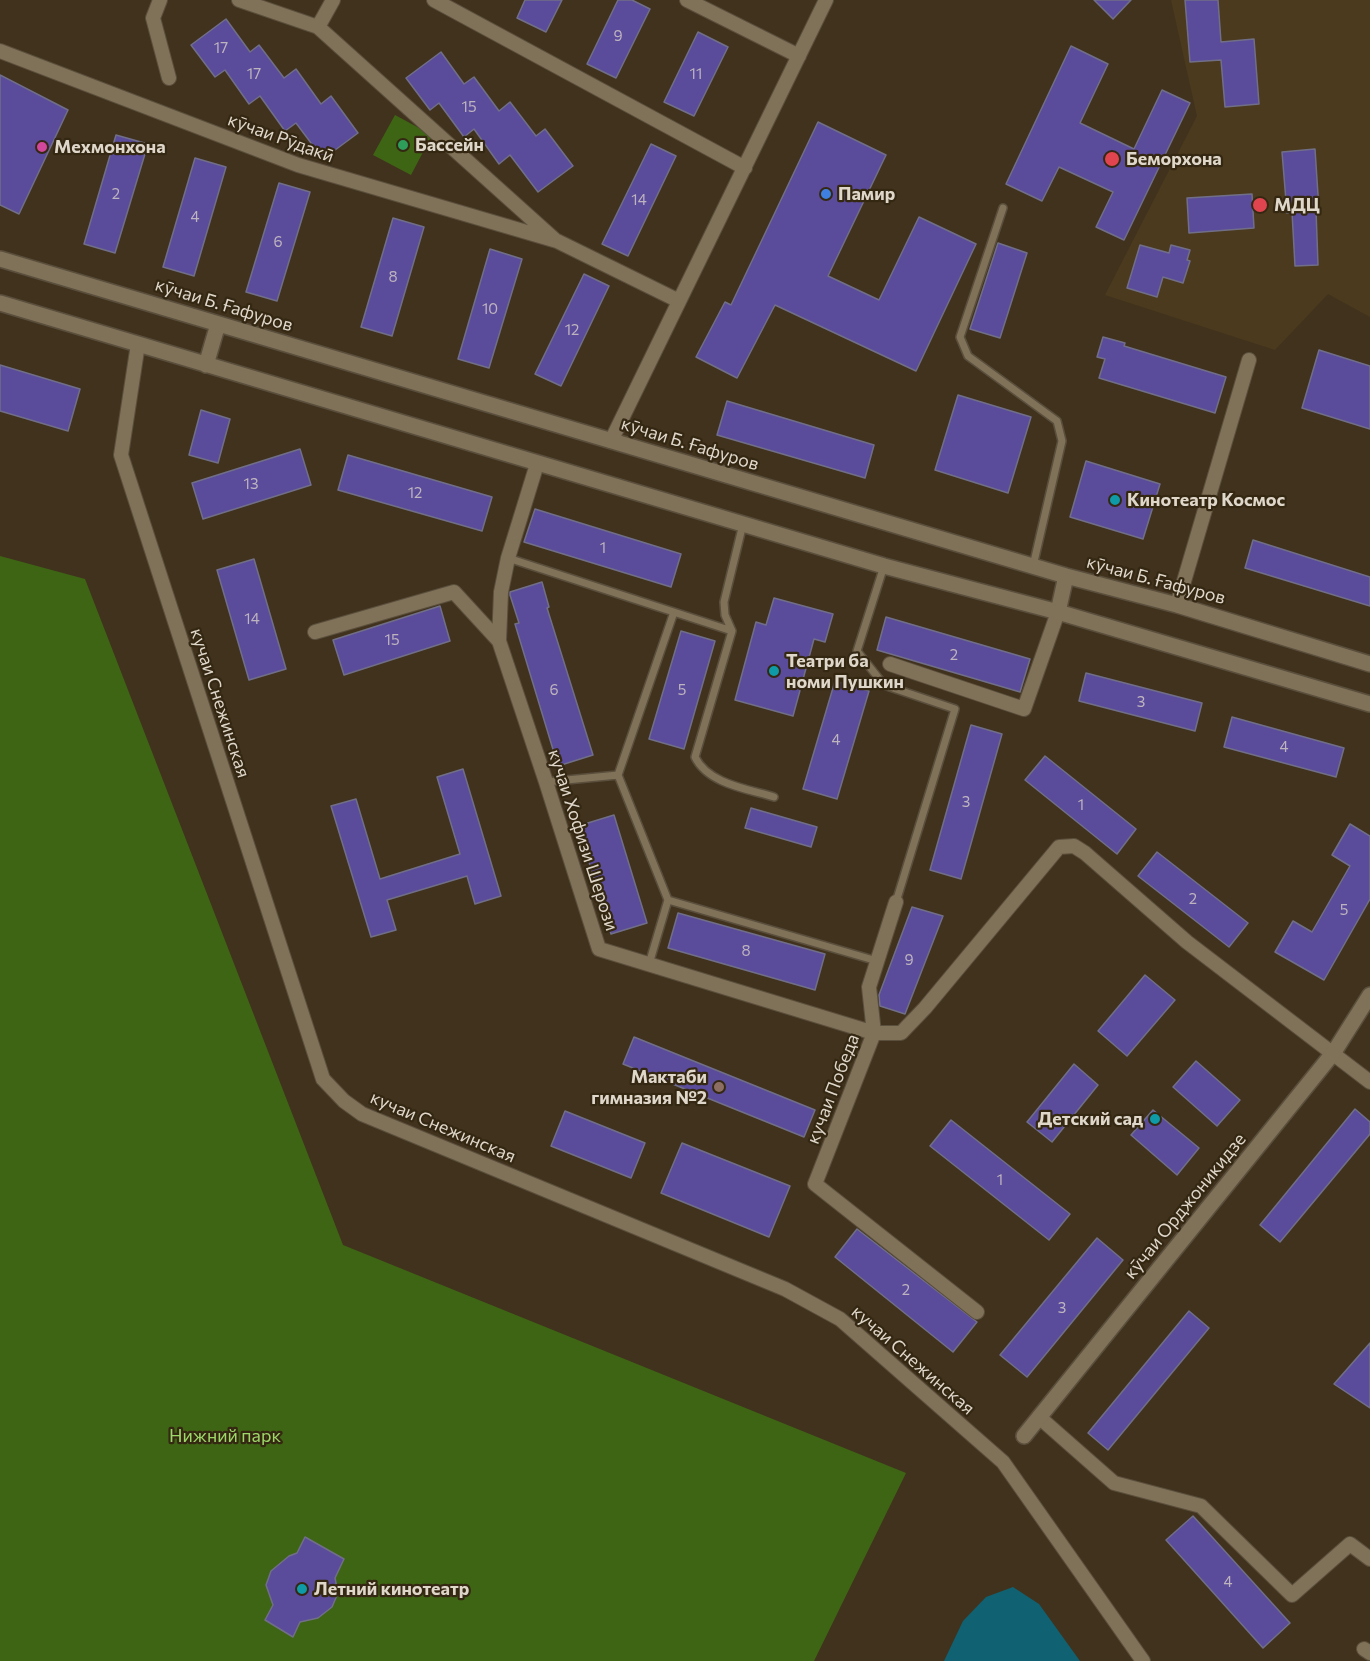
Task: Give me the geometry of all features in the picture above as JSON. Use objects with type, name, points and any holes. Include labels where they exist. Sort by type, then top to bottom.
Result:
[{"type":"main road","name":"кӯчаи Б. Ғафуров","points":[[0,259],[1066,576],[1177,605],[1370,664]]},
{"type":"main road","points":[[0,303],[884,566],[1058,612],[1370,704]]},
{"type":"main road","points":[[206,365],[218,324]]},
{"type":"main road","points":[[1058,612],[1066,576]]},
{"type":"main road","name":"кӯчаи Орджоникидзе","points":[[1024,1436],[1334,1052],[1370,995]]},
{"type":"street","points":[[160,0],[153,18],[169,78]]},
{"type":"street","name":"кӯчаи Рӯдакӣ","points":[[239,0],[318,27],[557,241]]},
{"type":"street","points":[[318,27],[333,0]]},
{"type":"street","points":[[434,0],[745,168]]},
{"type":"street","points":[[687,0],[799,56]]},
{"type":"street","points":[[611,441],[826,0]]},
{"type":"street","name":"кӯчаи Рӯдакӣ","points":[[0,51],[298,165],[557,241],[679,301]]},
{"type":"street","name":"кучаи Снежинская","points":[[138,344],[121,455],[323,1079],[344,1101],[362,1114],[785,1289],[840,1318],[1003,1462],[1143,1661]]},
{"type":"street","points":[[1177,605],[1249,360]]},
{"type":"street","points":[[499,641],[501,592],[508,558],[537,464]]},
{"type":"street","points":[[315,632],[454,592],[499,641]]},
{"type":"street","points":[[890,664],[1024,708],[1058,612]]},
{"type":"street","name":"кучаи Хофизи Шерози","points":[[499,641],[599,949],[874,1033]]},
{"type":"street","points":[[874,1033],[901,1033],[925,1008],[1059,848],[1074,846],[1187,942],[1334,1052],[1370,1082]]},
{"type":"street","name":"кучаи Победа","points":[[896,902],[869,987],[874,1033],[815,1184],[977,1312]]},
{"type":"street","points":[[1039,1417],[1114,1483],[1201,1506],[1292,1595],[1350,1544],[1370,1559]]},
{"type":"lane","points":[[1003,208],[960,337],[968,356],[1057,421],[1062,441],[1033,566]]},
{"type":"lane","points":[[743,524],[724,602],[725,615],[732,631],[695,757],[699,767],[717,779],[774,797]]},
{"type":"lane","points":[[508,558],[732,631]]},
{"type":"lane","points":[[884,566],[857,651],[884,685],[954,709],[896,902]]},
{"type":"lane","points":[[648,964],[668,900],[618,775],[674,612]]},
{"type":"lane","points":[[546,782],[618,775]]},
{"type":"lane","points":[[668,900],[877,961]]},
{"type":"shaded area","name":"МДЦ","points":[[1171,0],[1370,0],[1370,317],[1328,294],[1275,350],[1105,295],[1197,116]]},
{"type":"green space","name":"Бассейн","points":[[395,115],[432,135],[411,175],[373,155]]},
{"type":"green space","name":"Нижний парк","points":[[0,556],[85,579],[343,1245],[906,1473],[814,1661],[0,1661]]},
{"type":"water","points":[[1013,1587],[1039,1604],[1080,1661],[944,1661],[963,1621],[986,1597]]},
{"type":"building","points":[[525,0],[562,0],[546,32],[517,18]]},
{"type":"building","points":[[618,0],[632,0],[650,9],[616,78],[587,64]]},
{"type":"building","points":[[1094,0],[1131,0],[1113,19]]},
{"type":"building","points":[[1185,0],[1218,0],[1221,42],[1254,39],[1259,104],[1225,107],[1221,60],[1190,62]]},
{"type":"building","points":[[226,19],[250,52],[259,45],[284,78],[296,69],[321,104],[331,96],[358,133],[323,159],[296,123],[285,131],[260,96],[249,104],[225,70],[215,77],[191,45]]},
{"type":"building","points":[[698,32],[728,47],[694,116],[664,102]]},
{"type":"building","points":[[1071,46],[1108,64],[1080,123],[1134,149],[1162,90],[1190,103],[1124,240],[1096,227],[1113,192],[1059,167],[1042,201],[1006,184]]},
{"type":"building","points":[[441,52],[464,84],[474,77],[499,111],[510,102],[536,136],[545,129],[573,166],[538,192],[510,155],[499,164],[474,129],[464,137],[439,103],[430,110],[406,78]]},
{"type":"building","points":[[0,75],[68,110],[19,214],[0,205]]},
{"type":"building","points":[[818,122],[886,155],[828,276],[879,300],[919,217],[976,244],[916,371],[775,305],[737,378],[696,357],[725,302],[731,305]]},
{"type":"building","points":[[116,135],[148,144],[115,253],[84,244]]},
{"type":"building","points":[[651,144],[676,156],[628,256],[602,244]]},
{"type":"building","points":[[1315,149],[1319,210],[1316,210],[1318,265],[1295,266],[1292,212],[1287,213],[1282,152]]},
{"type":"building","points":[[195,158],[226,167],[194,276],[163,267]]},
{"type":"building","points":[[279,183],[310,192],[277,301],[246,292]]},
{"type":"building","points":[[1252,194],[1254,228],[1189,233],[1187,198]]},
{"type":"building","points":[[393,218],[424,227],[392,336],[361,327]]},
{"type":"building","points":[[998,243],[1027,253],[1000,338],[970,329]]},
{"type":"building","points":[[1140,245],[1169,253],[1171,245],[1190,250],[1187,260],[1190,261],[1183,283],[1163,277],[1157,297],[1127,288]]},
{"type":"building","points":[[490,249],[522,259],[489,368],[458,359]]},
{"type":"building","points":[[584,274],[609,286],[561,386],[535,374]]},
{"type":"building","points":[[1103,337],[1125,343],[1124,346],[1226,377],[1215,413],[1099,378],[1105,359],[1097,357]]},
{"type":"building","points":[[1319,350],[1370,366],[1370,429],[1302,408]]},
{"type":"building","points":[[0,365],[80,389],[68,431],[0,411]]},
{"type":"building","points":[[958,395],[1031,417],[1008,493],[935,470]]},
{"type":"building","points":[[727,401],[874,445],[865,478],[717,435]]},
{"type":"building","points":[[201,410],[230,419],[218,463],[189,455]]},
{"type":"building","points":[[300,449],[311,485],[203,519],[192,483]]},
{"type":"building","points":[[348,455],[492,497],[482,531],[338,490]]},
{"type":"building","name":"Кинотеатр Космос","points":[[1086,461],[1160,484],[1143,539],[1070,517]]},
{"type":"building","points":[[535,509],[681,554],[671,587],[524,542]]},
{"type":"building","points":[[1253,540],[1370,577],[1370,606],[1245,568]]},
{"type":"building","points":[[254,559],[286,669],[249,680],[217,570]]},
{"type":"building","points":[[542,582],[549,607],[547,608],[593,755],[558,766],[515,624],[519,623],[510,595],[510,592]]},
{"type":"building","name":"Театри ба номи Пушкин","points":[[774,598],[833,614],[825,642],[814,639],[793,716],[735,700],[756,622],[766,625]]},
{"type":"building","points":[[440,606],[450,641],[344,675],[333,640]]},
{"type":"building","points":[[886,617],[1030,659],[1020,692],[877,650]]},
{"type":"building","points":[[681,631],[715,641],[684,749],[649,739]]},
{"type":"building","points":[[1086,673],[1202,703],[1195,731],[1079,701]]},
{"type":"building","points":[[835,681],[869,691],[837,799],[803,789]]},
{"type":"building","points":[[1232,717],[1344,748],[1336,777],[1224,747]]},
{"type":"building","points":[[971,725],[1002,734],[961,879],[930,870]]},
{"type":"building","points":[[1045,756],[1136,829],[1117,854],[1025,780]]},
{"type":"building","points":[[463,769],[501,896],[475,904],[467,876],[387,900],[396,930],[371,937],[331,806],[356,799],[380,879],[460,854],[437,777]]},
{"type":"building","points":[[751,808],[817,827],[811,847],[745,828]]},
{"type":"building","points":[[614,815],[647,923],[611,934],[578,826]]},
{"type":"building","points":[[1350,824],[1370,836],[1370,899],[1324,980],[1275,952],[1293,921],[1312,932],[1350,866],[1332,855]]},
{"type":"building","points":[[1157,852],[1248,923],[1229,947],[1138,876]]},
{"type":"building","points":[[912,907],[943,916],[905,1014],[880,1006],[879,995]]},
{"type":"building","points":[[678,913],[825,954],[815,990],[668,948]]},
{"type":"building","points":[[1145,975],[1175,1000],[1127,1056],[1098,1031]]},
{"type":"building","name":"Мактаби гимназия №2","points":[[634,1037],[815,1110],[804,1137],[623,1064]]},
{"type":"building","points":[[1196,1061],[1240,1100],[1217,1126],[1173,1087]]},
{"type":"building","points":[[1074,1064],[1098,1085],[1052,1142],[1027,1122]]},
{"type":"building","points":[[1355,1109],[1370,1122],[1370,1134],[1280,1242],[1260,1225]]},
{"type":"building","points":[[1153,1110],[1199,1148],[1177,1175],[1131,1135]]},
{"type":"building","points":[[565,1111],[645,1143],[631,1178],[551,1146]]},
{"type":"building","points":[[951,1120],[1070,1214],[1049,1240],[930,1146]]},
{"type":"building","points":[[682,1143],[790,1186],[769,1237],[661,1193]]},
{"type":"building","points":[[857,1229],[977,1322],[953,1352],[835,1257]]},
{"type":"building","points":[[1097,1238],[1123,1260],[1027,1377],[1000,1355]]},
{"type":"building","points":[[1189,1311],[1209,1328],[1108,1450],[1088,1433]]},
{"type":"building","points":[[1370,1343],[1370,1408],[1334,1384]]},
{"type":"building","points":[[1193,1516],[1290,1623],[1263,1648],[1166,1540]]},
{"type":"building","name":"Летний кинотеатр","points":[[305,1537],[344,1559],[335,1578],[338,1593],[332,1607],[318,1618],[300,1622],[293,1637],[265,1620],[273,1605],[266,1585],[271,1571],[289,1556],[297,1553]]},
{"type":"place","name":"Бассейн","points":[[403,145]]},
{"type":"place","name":"Мехмонхона","points":[[42,147]]},
{"type":"place","name":"Беморхона","points":[[1112,159]]},
{"type":"place","name":"Памир","points":[[826,194]]},
{"type":"place","name":"МДЦ","points":[[1260,205]]},
{"type":"place","name":"Кинотеатр Космос","points":[[1115,500]]},
{"type":"place","name":"Театри ба номи Пушкин","points":[[774,671]]},
{"type":"place","name":"Мактаби гимназия №2","points":[[719,1087]]},
{"type":"place","name":"Детский сад","points":[[1155,1119]]},
{"type":"place","name":"Летний кинотеатр","points":[[302,1589]]}]
